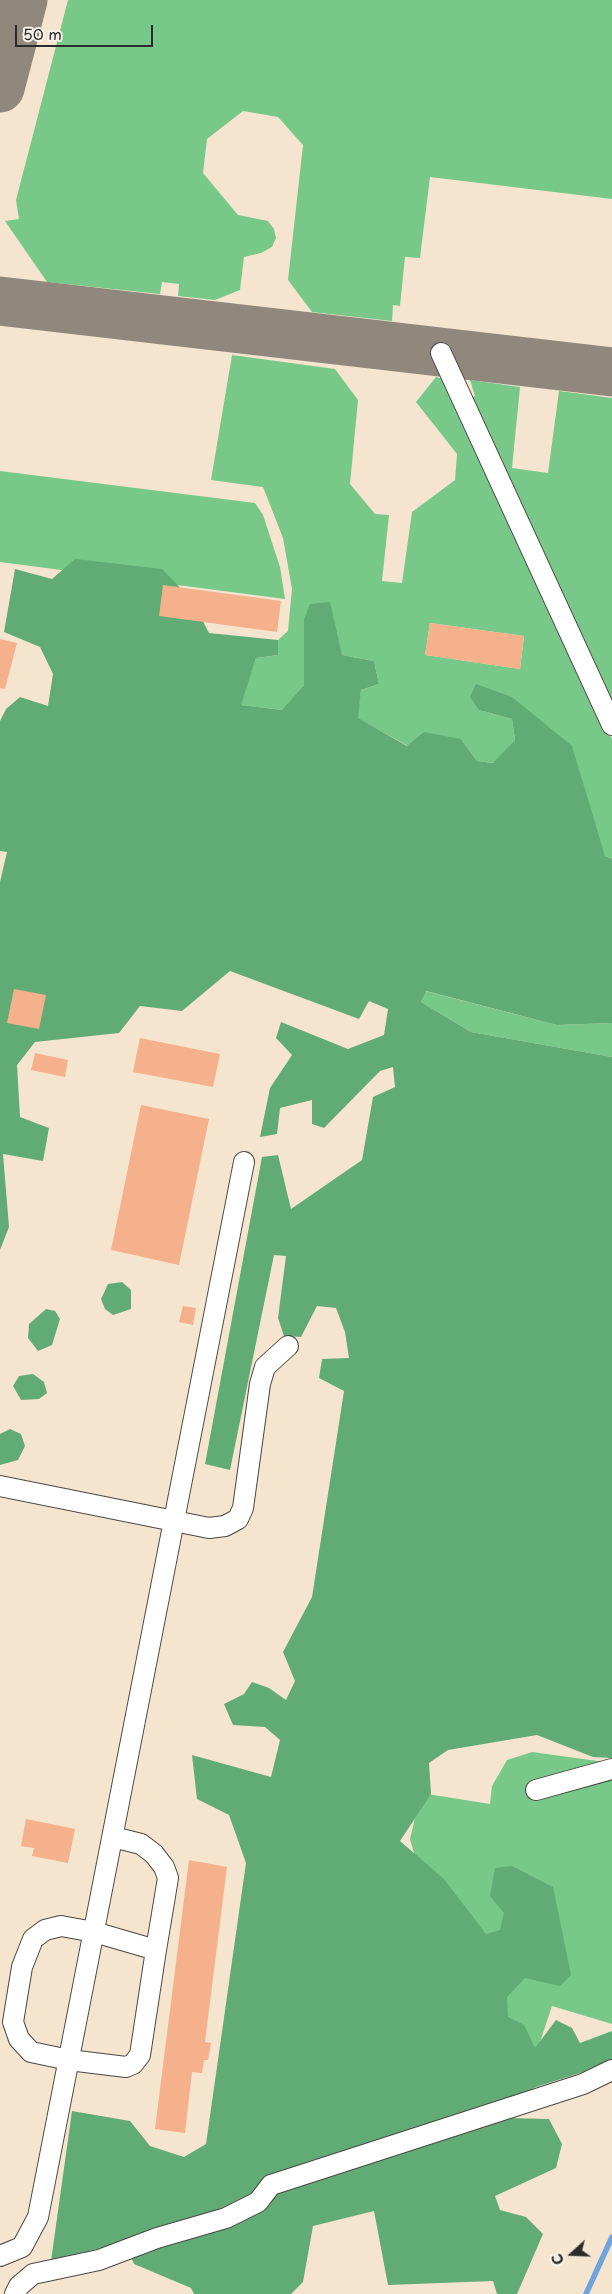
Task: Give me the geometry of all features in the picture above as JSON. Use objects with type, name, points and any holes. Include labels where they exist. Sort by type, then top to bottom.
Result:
[{"type":"lane","points":[[441,353],[612,724]]},
{"type":"lane","points":[[0,2256],[22,2247],[38,2217],[244,1162]]},
{"type":"lane","points":[[0,1486],[209,1528],[226,1526],[238,1519],[243,1508],[260,1384],[265,1367],[288,1346]]},
{"type":"lane","points":[[536,1790],[612,1769]]},
{"type":"lane","points":[[113,1837],[142,1844],[154,1854],[164,1867],[168,1878],[140,2055],[133,2064],[126,2067],[69,2060],[31,2052],[19,2039],[13,2022],[22,1967],[33,1940],[45,1930],[61,1926],[94,1932],[156,1950]]},
{"type":"lane","points":[[15,2294],[19,2286],[33,2274],[99,2260],[157,2238],[226,2218],[258,2202],[271,2185],[583,2084],[612,2070]]},
{"type":"green space","points":[[68,0],[612,0],[612,199],[430,177],[420,258],[405,257],[400,306],[393,305],[392,321],[312,312],[288,280],[303,145],[278,117],[243,111],[207,139],[203,173],[238,215],[268,221],[274,229],[276,238],[272,247],[261,253],[244,257],[240,290],[215,300],[178,296],[179,284],[162,282],[160,294],[47,282],[5,221],[19,219],[16,200]]},
{"type":"green space","points":[[232,355],[335,369],[358,400],[350,484],[375,514],[389,515],[382,581],[402,583],[412,512],[455,480],[457,454],[416,402],[436,377],[449,380],[612,739],[612,859],[605,856],[512,697],[479,710],[512,719],[515,740],[494,763],[477,761],[461,739],[408,746],[357,718],[361,690],[379,684],[374,661],[342,655],[304,619],[304,685],[283,710],[240,705],[256,658],[278,655],[278,640],[288,631],[292,589],[283,538],[263,487],[211,480]],"holes":[[[430,623],[524,636],[520,669],[425,655]]]},
{"type":"green space","points":[[470,380],[520,387],[512,468],[548,473],[559,391],[612,398],[612,709],[471,398],[475,396]]},
{"type":"green space","points":[[0,471],[255,503],[263,515],[280,567],[285,599],[0,562]]},
{"type":"green space","points":[[75,559],[162,569],[192,600],[209,633],[278,640],[278,655],[256,658],[241,705],[282,710],[304,685],[304,619],[310,604],[330,602],[342,655],[374,661],[379,684],[361,690],[358,718],[407,746],[424,732],[461,739],[477,761],[493,763],[515,740],[512,719],[479,710],[470,697],[476,684],[512,697],[572,746],[605,856],[612,859],[612,1023],[557,1025],[426,991],[421,1002],[471,1032],[612,1057],[612,1758],[593,1757],[537,1735],[448,1750],[429,1763],[431,1794],[400,1841],[444,1879],[486,1934],[500,1930],[504,1913],[490,1896],[495,1868],[512,1866],[553,1887],[571,1975],[560,1986],[525,1978],[507,1997],[508,2017],[524,2025],[535,2048],[556,2020],[572,2028],[580,2043],[612,2031],[612,2059],[580,2073],[536,2087],[505,2104],[508,2118],[549,2119],[562,2144],[556,2168],[495,2196],[500,2210],[526,2217],[543,2234],[517,2294],[497,2294],[493,2281],[388,2285],[374,2211],[313,2226],[303,2282],[291,2294],[194,2294],[191,2288],[134,2264],[125,2242],[51,2261],[72,2111],[130,2121],[150,2146],[184,2157],[206,2144],[246,1863],[229,1815],[197,1799],[192,1755],[271,1777],[280,1740],[265,1727],[233,1725],[224,1704],[244,1694],[252,1682],[269,1688],[286,1700],[295,1681],[283,1652],[312,1597],[344,1391],[319,1378],[322,1359],[349,1358],[345,1332],[336,1308],[317,1306],[301,1337],[284,1336],[278,1318],[286,1256],[274,1255],[230,1470],[205,1464],[262,1157],[278,1155],[291,1209],[362,1160],[373,1097],[395,1087],[393,1067],[380,1071],[324,1128],[312,1124],[312,1100],[280,1108],[277,1134],[260,1137],[270,1088],[292,1055],[276,1038],[281,1022],[348,1049],[384,1035],[388,1009],[369,1001],[359,1019],[230,971],[182,1011],[140,1006],[119,1033],[35,1042],[17,1065],[20,1117],[49,1128],[43,1161],[3,1154],[9,1227],[0,1250],[0,882],[7,852],[0,851],[0,721],[6,709],[20,697],[48,706],[53,674],[40,647],[4,632],[15,569],[52,579]]},
{"type":"green space","points":[[425,991],[557,1025],[612,1023],[612,1057],[471,1032],[421,1002]]},
{"type":"green space","points":[[122,1282],[131,1290],[131,1309],[113,1315],[105,1309],[101,1299],[108,1284]]},
{"type":"green space","points":[[46,1309],[55,1311],[60,1319],[52,1345],[38,1351],[28,1338],[29,1324]]},
{"type":"green space","points":[[33,1374],[44,1382],[47,1393],[39,1399],[21,1400],[13,1386],[19,1376]]},
{"type":"green space","points":[[10,1429],[21,1434],[25,1446],[18,1460],[0,1465],[0,1434]]},
{"type":"green space","points":[[532,1752],[612,1763],[612,2024],[552,2006],[534,2060],[469,2052],[410,1839],[421,1793],[490,1804],[492,1786],[507,1760]]},
{"type":"building","points":[[163,585],[281,601],[277,632],[159,616]]},
{"type":"building","points":[[430,623],[524,636],[520,669],[425,655]]},
{"type":"building","points":[[0,639],[17,643],[5,689],[0,688]]},
{"type":"building","points":[[14,989],[46,995],[39,1029],[7,1023]]},
{"type":"building","points":[[140,1038],[220,1054],[213,1087],[133,1072]]},
{"type":"building","points":[[35,1053],[68,1060],[65,1077],[31,1070]]},
{"type":"building","points":[[141,1105],[209,1119],[179,1265],[111,1250]]},
{"type":"building","points":[[183,1306],[196,1308],[193,1325],[179,1322]]},
{"type":"building","points":[[26,1819],[75,1829],[68,1863],[32,1856],[34,1848],[21,1846]]},
{"type":"building","points":[[189,1860],[227,1867],[205,2042],[211,2043],[208,2060],[204,2060],[202,2073],[192,2072],[185,2133],[155,2129]]},
{"type":"waterway","points":[[586,2294],[612,2237]]},
{"type":"taxiway","points":[[0,88],[23,0]]},
{"type":"taxiway","points":[[0,301],[612,372]]}]
